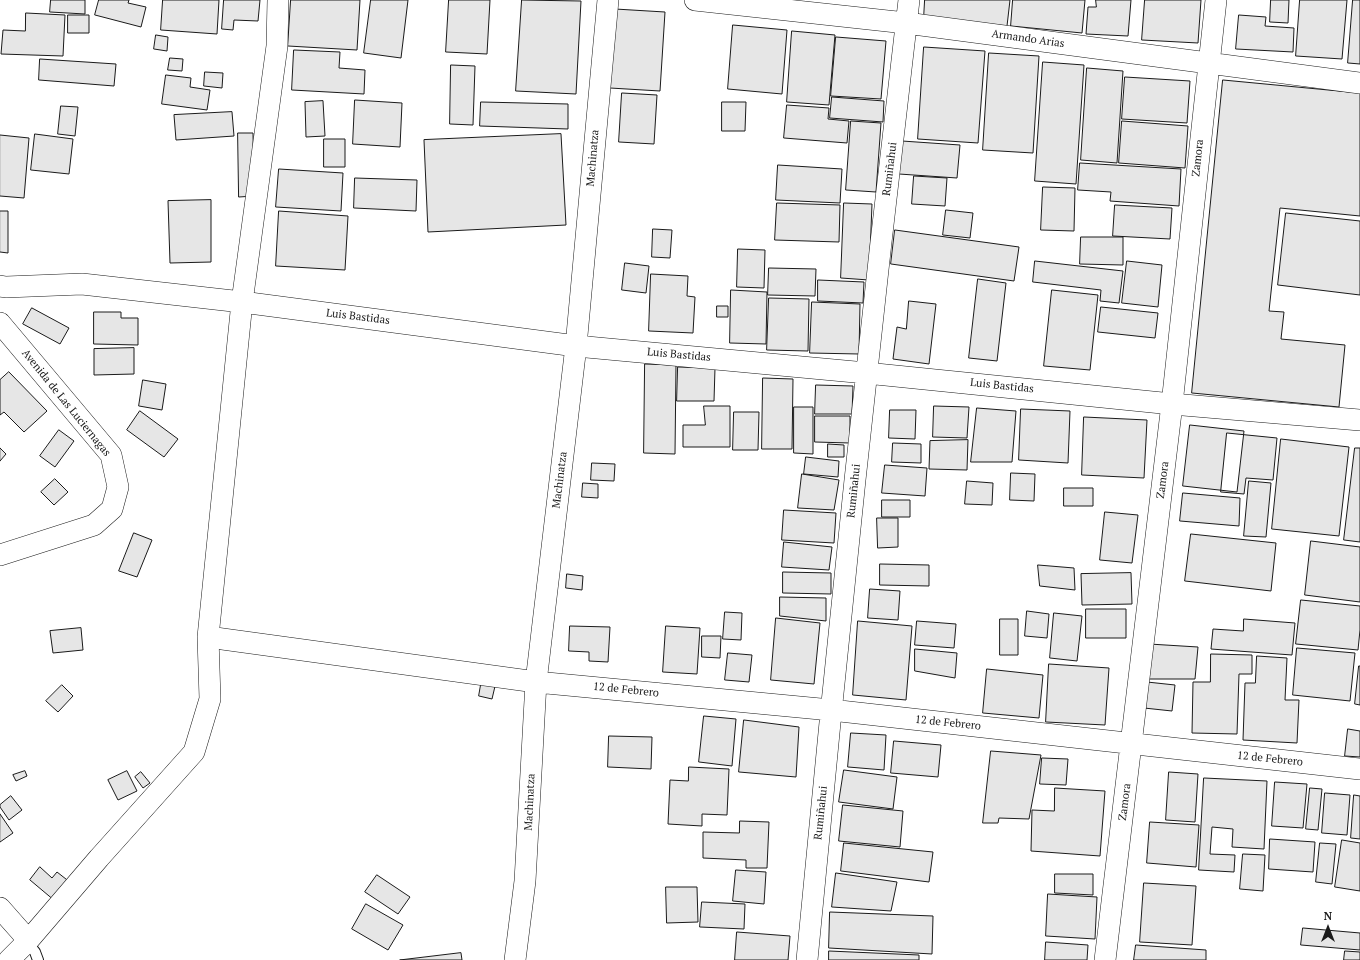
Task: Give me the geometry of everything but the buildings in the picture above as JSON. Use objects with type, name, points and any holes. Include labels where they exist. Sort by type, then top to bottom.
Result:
[{"type":"street","points":[[9,960],[27,942],[99,858],[194,752],[210,699],[208,637],[242,302],[277,46],[278,0]]},
{"type":"street","name":"Machinatza","points":[[515,960],[525,881],[536,682],[576,346],[608,0]]},
{"type":"street","name":"Armando Arias","points":[[695,0],[906,23],[1360,83]]},
{"type":"street","name":"Rumiñahui","points":[[806,960],[866,373],[909,0]]},
{"type":"street","name":"Zamora","points":[[1105,960],[1172,404],[1216,0]]},
{"type":"street","name":"Luis Bastidas","points":[[0,286],[82,284],[242,302],[576,346],[866,373],[1172,404],[1360,420]]},
{"type":"street","name":"Avenida de Las Luciernagas","points":[[0,323],[111,456],[118,487],[112,509],[94,524],[0,555]]},
{"type":"street","name":"12 de Febrero","points":[[208,637],[536,682],[831,710],[1360,769]]},
{"type":"street","points":[[0,908],[22,932],[27,942]]},
{"type":"lane","points":[[27,942],[36,952],[38,960]]}]
